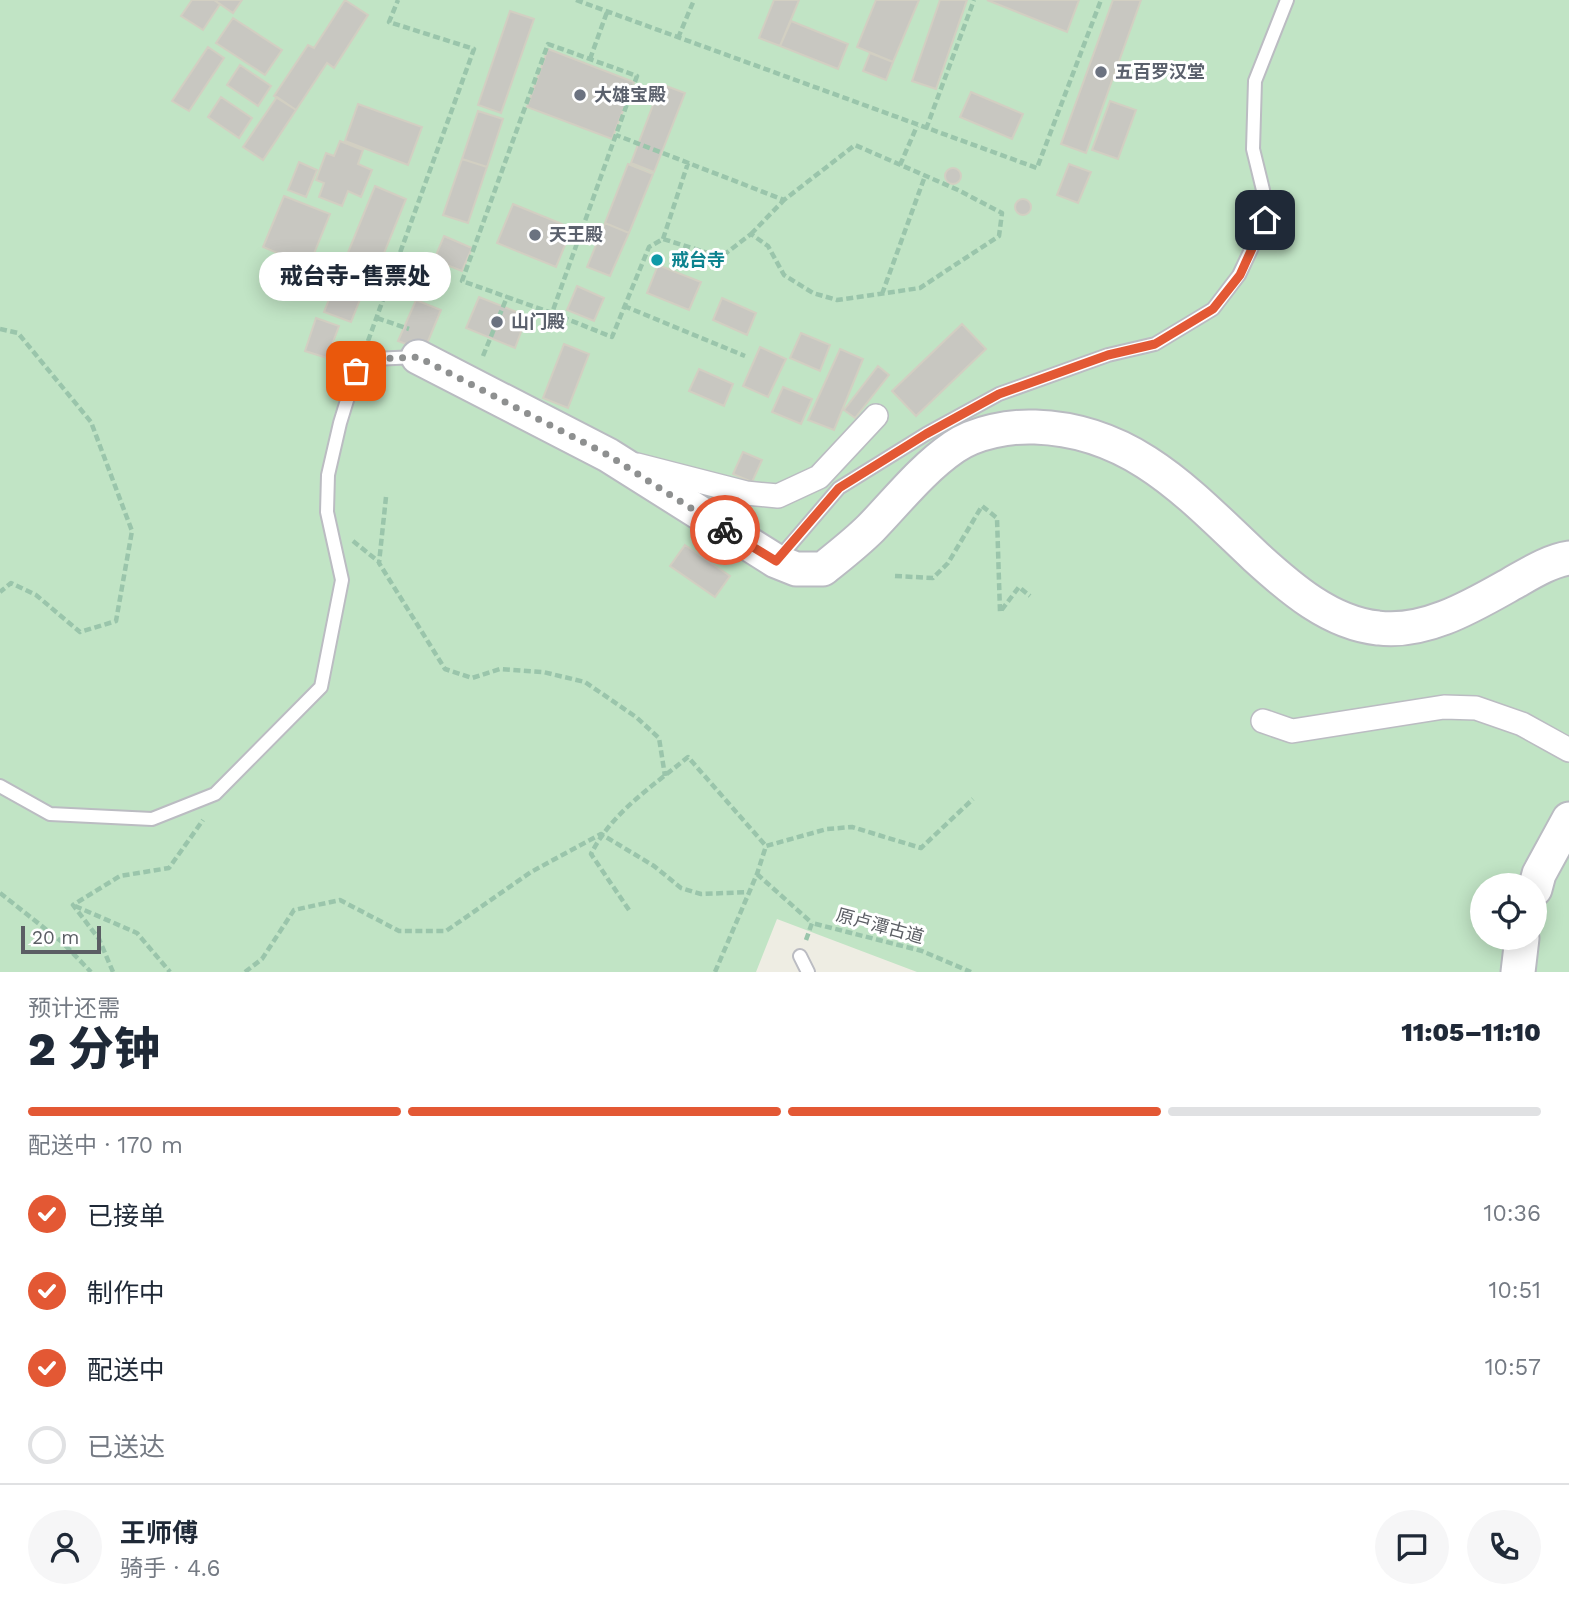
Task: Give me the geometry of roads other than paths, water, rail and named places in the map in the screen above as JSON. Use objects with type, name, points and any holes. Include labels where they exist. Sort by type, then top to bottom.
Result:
[{"type":"street","points":[[415,344],[615,459],[776,561],[796,569],[823,569],[869,530],[922,472],[956,445],[993,431],[1027,426],[1068,428],[1101,437],[1144,460],[1183,489],[1303,596],[1341,616],[1378,628],[1446,618],[1527,575],[1569,558]]},
{"type":"street","points":[[615,459],[746,493],[778,496],[819,477],[876,416]]},
{"type":"street","points":[[1263,721],[1292,731],[1444,707],[1476,708],[1522,724],[1569,750]]},
{"type":"street","points":[[1540,873],[1569,819]]},
{"type":"street","points":[[1518,972],[1521,950]]},
{"type":"lane","points":[[776,561],[839,488],[926,434],[999,394],[1108,355],[1155,344],[1213,309],[1240,275],[1265,220],[1263,190],[1254,149],[1255,80],[1287,0]]},
{"type":"lane","points":[[0,786],[50,814],[152,818],[215,794],[321,687],[342,580],[327,512],[328,475],[356,371],[373,359],[415,344]]},
{"type":"lane","points":[[800,956],[808,972]]},
{"type":"place","name":"五百罗汉堂","points":[[1101,72]]},
{"type":"place","name":"大雄宝殿","points":[[580,95]]},
{"type":"place","name":"天王殿","points":[[535,235]]},
{"type":"place","name":"戒台寺","points":[[657,260]]},
{"type":"place","name":"山门殿","points":[[497,322]]},
{"type":"place","name":"戒台寺-售票处","points":[[356,371]]}]
